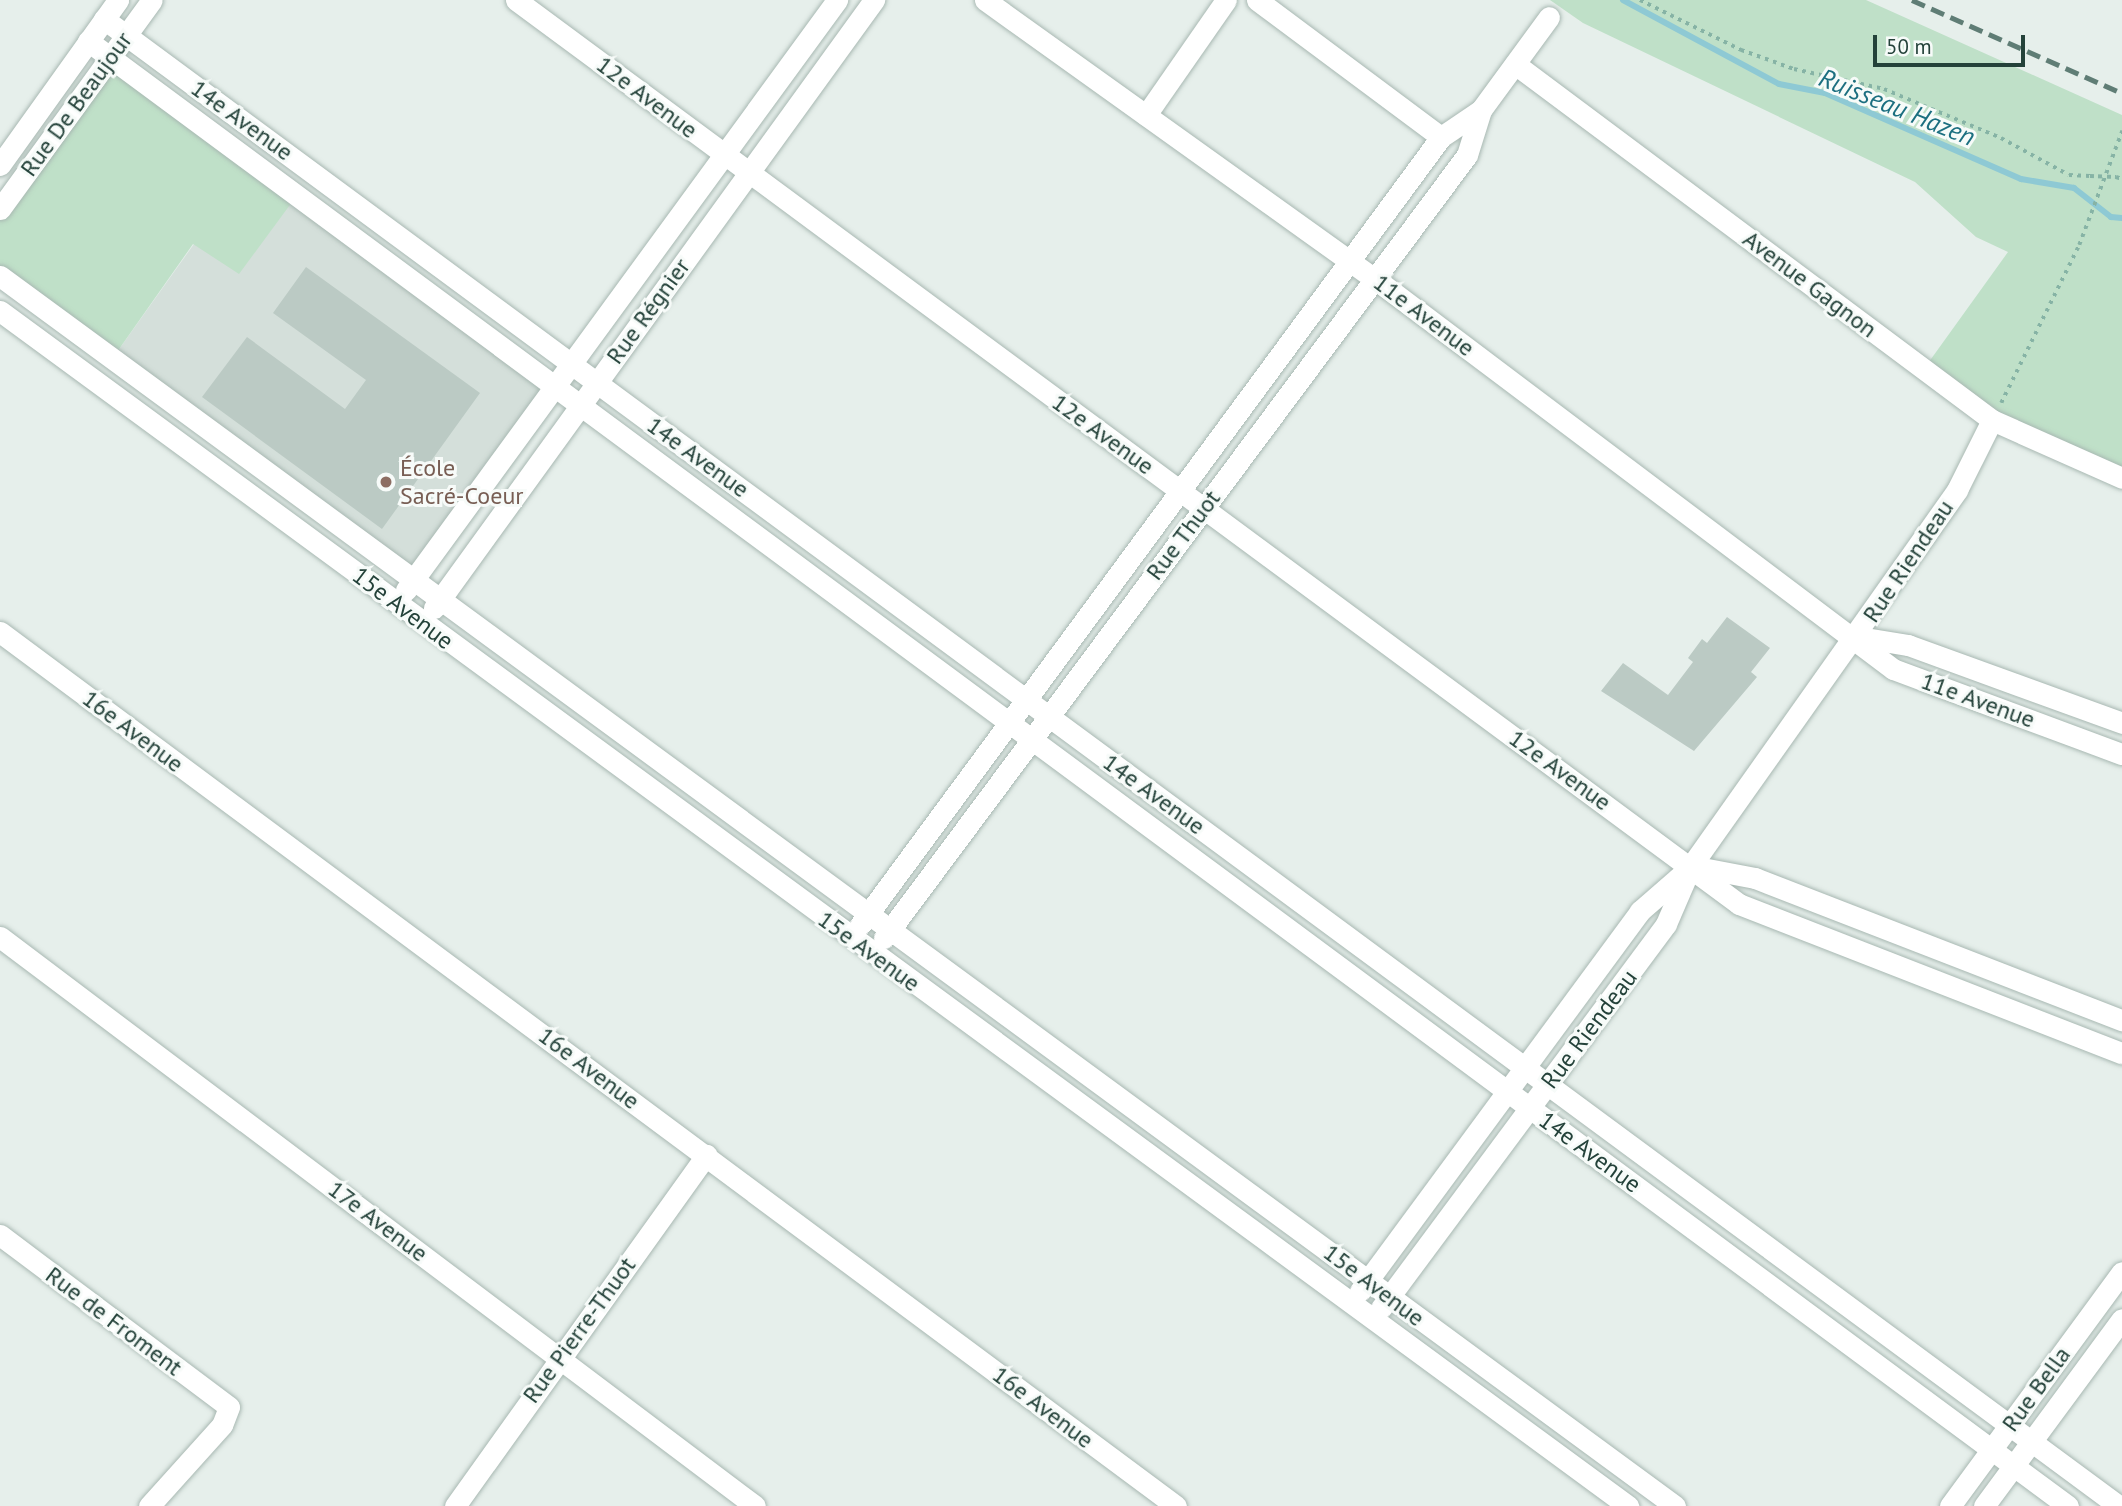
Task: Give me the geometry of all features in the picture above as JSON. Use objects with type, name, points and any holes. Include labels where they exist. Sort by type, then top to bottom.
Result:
[{"type":"street","name":"Rue De Beaujour","points":[[0,165],[118,0]]},
{"type":"street","name":"Rue De Beaujour","points":[[0,209],[152,0]]},
{"type":"street","name":"12e Avenue","points":[[516,0],[1739,904],[2122,1053]]},
{"type":"street","name":"Rue Régnier","points":[[396,603],[837,0]]},
{"type":"street","name":"Rue Régnier","points":[[423,623],[874,0]]},
{"type":"street","name":"11e Avenue","points":[[985,0],[1374,278],[1857,636],[1894,669],[2115,751],[2120,722],[1908,645],[1857,636]]},
{"type":"street","points":[[1146,115],[1226,0]]},
{"type":"street","points":[[1257,0],[1441,137]]},
{"type":"street","name":"Rue Thuot","points":[[872,954],[1467,155],[1481,110],[1549,17]]},
{"type":"street","name":"14e Avenue","points":[[104,19],[2119,1506]]},
{"type":"street","name":"14e Avenue","points":[[88,41],[2068,1506]]},
{"type":"street","name":"Avenue Gagnon","points":[[1515,64],[1992,420],[2122,478]]},
{"type":"street","name":"Rue Thuot","points":[[850,938],[1352,262],[1441,137],[1481,110]]},
{"type":"street","name":"15e Avenue","points":[[0,276],[263,466],[1675,1506]]},
{"type":"street","name":"15e Avenue","points":[[0,311],[850,938],[1628,1506]]},
{"type":"street","points":[[133,410],[149,384]]},
{"type":"street","name":"Rue Riendeau","points":[[1352,1302],[1640,911],[1691,866],[1857,636],[1957,490],[1992,420]]},
{"type":"street","points":[[244,490],[263,466]]},
{"type":"street","name":"16e Avenue","points":[[0,632],[1176,1506]]},
{"type":"street","points":[[630,775],[649,751]]},
{"type":"street","name":"12e Avenue","points":[[1691,866],[1755,878],[2122,1020]]},
{"type":"street","name":"Rue Riendeau","points":[[1373,1318],[1666,925],[1691,866]]},
{"type":"street","points":[[1275,919],[1292,896]]},
{"type":"street","name":"17e Avenue","points":[[0,937],[755,1506]]},
{"type":"street","points":[[1983,999],[1997,971]]},
{"type":"street","points":[[1110,1126],[1127,1102]]},
{"type":"street","name":"Rue Pierre-Thuot","points":[[454,1506],[558,1357],[706,1155]]},
{"type":"street","name":"Rue de Froment","points":[[0,1236],[229,1407],[222,1425],[149,1506]]},
{"type":"street","points":[[1769,1284],[1785,1260]]},
{"type":"street","name":"Rue Bella","points":[[1950,1506],[2122,1272]]},
{"type":"street","name":"Rue Bella","points":[[1984,1506],[2122,1319]]},
{"type":"street","points":[[1604,1489],[1621,1467]]},
{"type":"path","points":[[1640,0],[1741,50],[1805,72],[1884,89],[2001,138],[2069,175],[2122,179]]},
{"type":"path","points":[[1992,420],[2079,245],[2122,131]]},
{"type":"shaded area","name":"École Sacré-Coeur","points":[[295,198],[554,386],[414,578],[117,352],[194,244]]},
{"type":"green space","points":[[1550,0],[1866,0],[2122,115],[2122,478],[2077,461],[1926,366],[2008,252],[1976,237],[1915,182],[1583,23]]},
{"type":"green space","points":[[109,57],[295,198],[239,274],[193,244],[117,352],[0,273],[0,211]]},
{"type":"building","points":[[306,267],[480,393],[382,529],[202,397],[247,337],[345,409],[366,380],[273,313]]},
{"type":"building","points":[[1727,617],[1770,648],[1751,672],[1757,677],[1694,751],[1601,691],[1623,663],[1668,695],[1693,662],[1688,658],[1702,639],[1707,643]]},
{"type":"waterway","name":"Ruisseau Hazen","points":[[1623,0],[1779,84],[1825,93],[2021,179],[2074,188],[2111,217],[2122,218]]},
{"type":"railway","points":[[1912,0],[2122,93]]},
{"type":"place","name":"École Sacré-Coeur","points":[[386,482]]}]
